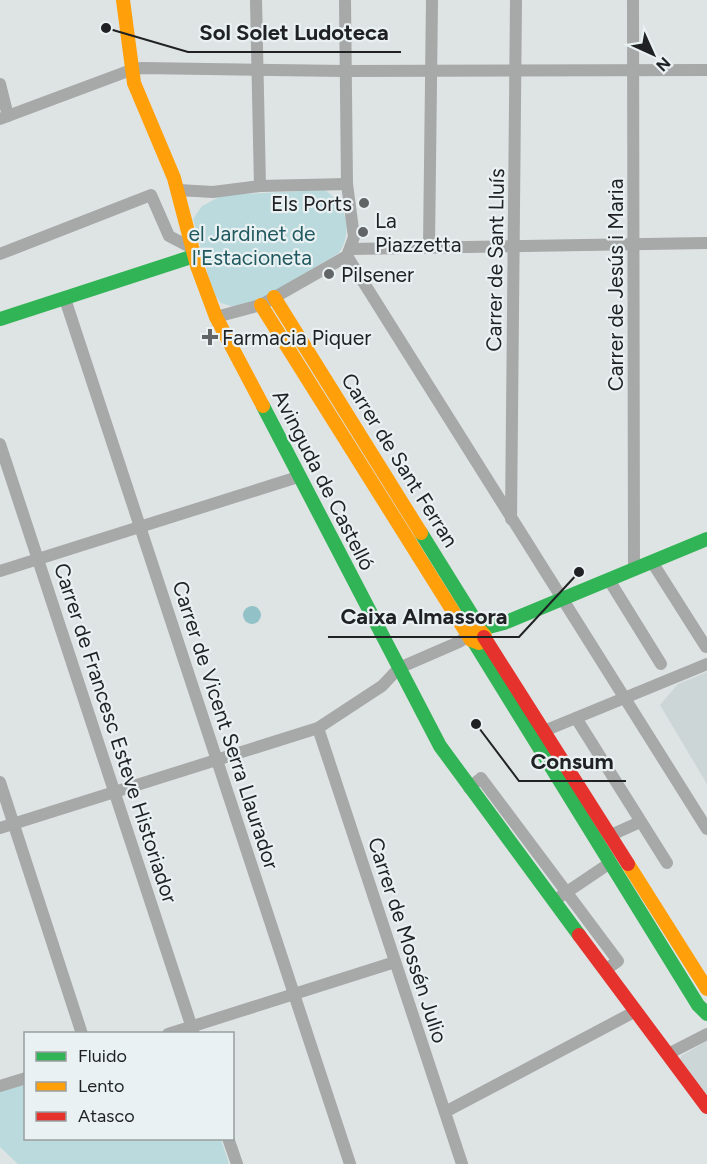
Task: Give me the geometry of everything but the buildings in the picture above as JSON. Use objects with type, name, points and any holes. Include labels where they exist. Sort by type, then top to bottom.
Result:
[{"type":"street","name":"Avinguda de Castelló","points":[[123,0],[131,70],[178,190],[193,252],[216,317],[298,477],[440,746],[468,788],[707,1107]]},
{"type":"street","points":[[256,0],[260,186]]},
{"type":"street","points":[[345,0],[347,184],[354,237],[349,253],[561,601],[707,829]]},
{"type":"street","points":[[429,246],[432,0]]},
{"type":"street","name":"Carrer de Sant Lluís","points":[[511,520],[516,0]]},
{"type":"street","name":"Carrer de Jesús i Maria","points":[[633,0],[634,569]]},
{"type":"street","points":[[0,84],[4,117],[131,70],[346,72],[707,70]]},
{"type":"street","points":[[178,190],[213,192],[260,186],[347,184]]},
{"type":"street","points":[[181,205],[213,192]]},
{"type":"street","points":[[0,254],[151,195],[169,236],[193,252]]},
{"type":"street","points":[[216,317],[261,305],[349,253],[429,246],[707,243]]},
{"type":"street","points":[[0,319],[193,252]]},
{"type":"street","points":[[0,311],[64,295]]},
{"type":"street","name":"Carrer de Vicent Serra Llaurador","points":[[64,295],[350,1164]]},
{"type":"street","name":"Carrer de Sant Ferran","points":[[274,297],[475,636],[531,737],[698,1005],[707,1014]]},
{"type":"street","name":"Carrer de Sant Ferran","points":[[261,305],[475,636],[544,731],[707,989]]},
{"type":"street","points":[[272,322],[284,314]]},
{"type":"street","name":"Carrer de Francesc Esteve Historiador","points":[[0,444],[193,1030]]},
{"type":"street","points":[[0,571],[298,477]]},
{"type":"street","points":[[0,828],[318,728],[382,686],[399,668],[634,569],[705,543]]},
{"type":"street","points":[[652,562],[706,647]]},
{"type":"street","points":[[609,580],[661,664]]},
{"type":"street","points":[[531,737],[707,664]]},
{"type":"street","points":[[576,718],[668,863]]},
{"type":"street","name":"Carrer de Mossén Julio","points":[[318,728],[462,1164]]},
{"type":"street","points":[[468,788],[482,778],[618,961],[605,970]]},
{"type":"street","points":[[0,782],[81,1032]]},
{"type":"street","points":[[596,842],[640,822]]},
{"type":"street","points":[[554,902],[610,863]]},
{"type":"street","points":[[193,1030],[294,994],[395,962]]},
{"type":"street","points":[[445,1112],[636,1011]]},
{"type":"street","points":[[668,1054],[707,1034]]},
{"type":"street","points":[[0,1086],[24,1079]]},
{"type":"street","points":[[229,1140],[237,1164]]},
{"type":"shaded area","points":[[252,606],[258,609],[261,615],[258,621],[252,624],[246,621],[243,615],[246,609]]},
{"type":"shaded area","points":[[707,672],[707,784],[660,705],[678,684]]},
{"type":"shaded area","points":[[707,1041],[707,1095],[680,1060],[681,1056]]},
{"type":"green space","name":"el Jardinet de l'Estacioneta","points":[[325,190],[338,203],[346,218],[346,235],[339,253],[257,302],[234,307],[221,303],[213,293],[193,219],[202,206],[223,195]]},
{"type":"green space","points":[[24,1084],[24,1140],[221,1140],[229,1164],[18,1164],[0,1147],[0,1092]]},
{"type":"traffic: fast","points":[[0,319],[194,256]]},
{"type":"traffic: fast","points":[[263,406],[440,746],[579,935]]},
{"type":"traffic: fast","points":[[421,533],[480,628]]},
{"type":"traffic: fast","points":[[481,629],[504,623],[707,539]]},
{"type":"traffic: fast","points":[[474,642],[698,1005],[707,1014]]},
{"type":"traffic: slow","points":[[123,0],[134,83],[174,178],[197,266],[216,317],[263,406]]},
{"type":"traffic: slow","points":[[274,297],[421,533]]},
{"type":"traffic: slow","points":[[261,305],[471,640],[479,643],[485,636],[477,627],[469,634]]},
{"type":"traffic: slow","points":[[628,864],[707,989]]},
{"type":"traffic: jam","points":[[484,637],[628,864]]},
{"type":"traffic: jam","points":[[579,935],[707,1107]]},
{"type":"place","name":"Sol Solet Ludoteca","points":[[106,28]]},
{"type":"place","name":"Els Ports","points":[[364,203]]},
{"type":"place","name":"La Piazzetta","points":[[363,232]]},
{"type":"place","name":"Pilsener","points":[[329,274]]},
{"type":"place","name":"Farmacia Piquer","points":[[210,337]]},
{"type":"place","name":"Caixa Almassora","points":[[579,572]]},
{"type":"place","name":"Consum","points":[[476,724]]}]
